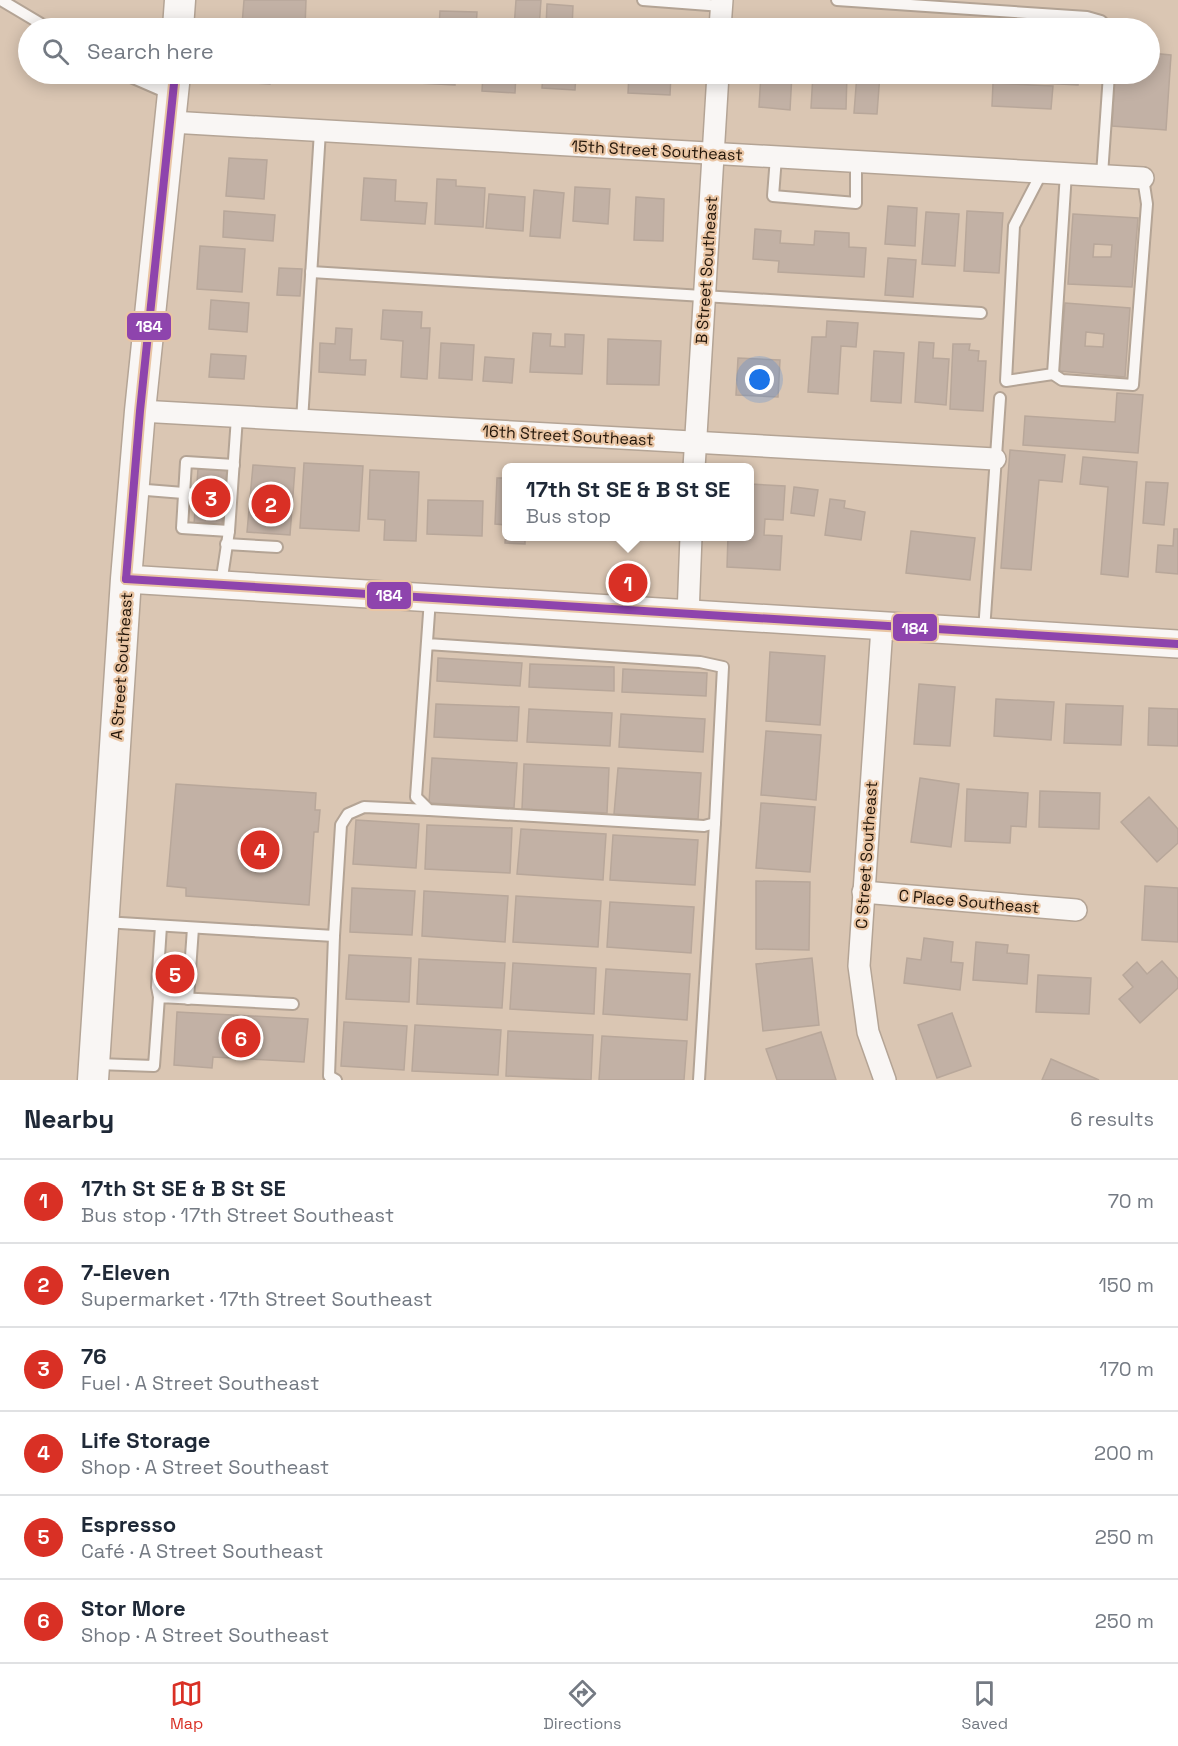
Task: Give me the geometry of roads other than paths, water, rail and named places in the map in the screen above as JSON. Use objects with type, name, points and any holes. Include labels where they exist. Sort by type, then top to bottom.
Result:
[{"type":"main road","points":[[179,18],[180,0]]},
{"type":"main road","name":"A Street Southeast","points":[[93,1072],[126,579],[140,411],[173,97]]},
{"type":"street","points":[[721,18],[722,3]]},
{"type":"street","name":"B Street Southeast","points":[[694,463],[717,84]]},
{"type":"street","name":"15th Street Southeast","points":[[173,97],[320,131],[1143,178]]},
{"type":"street","name":"16th Street Southeast","points":[[140,411],[995,459]]},
{"type":"street","points":[[688,616],[691,541]]},
{"type":"street","points":[[126,579],[688,616],[1178,644]]},
{"type":"street","name":"C Street Southeast","points":[[882,627],[859,966],[868,1032],[885,1080]]},
{"type":"street","name":"C Place Southeast","points":[[863,892],[1076,910]]},
{"type":"lane","points":[[2,0],[32,18]]},
{"type":"lane","points":[[643,0],[722,3]]},
{"type":"lane","points":[[837,0],[1090,18]]},
{"type":"lane","points":[[145,84],[173,97]]},
{"type":"lane","points":[[1102,175],[1108,84]]},
{"type":"lane","points":[[302,420],[320,131]]},
{"type":"lane","points":[[776,157],[773,196],[856,203],[856,161]]},
{"type":"lane","points":[[1042,172],[1014,226],[1006,381],[1053,374],[1062,380],[1133,385],[1148,204],[1143,178]]},
{"type":"lane","points":[[1053,374],[1066,173]]},
{"type":"lane","points":[[311,272],[981,313]]},
{"type":"lane","points":[[984,633],[1000,398]]},
{"type":"lane","points":[[221,585],[229,531],[228,497],[234,465],[237,417]]},
{"type":"lane","points":[[229,531],[182,528],[186,462],[234,465]]},
{"type":"lane","points":[[134,489],[196,494]]},
{"type":"lane","points":[[226,544],[277,547]]},
{"type":"lane","points":[[429,810],[416,797],[430,599]]},
{"type":"lane","points":[[427,644],[700,662],[723,667],[699,1080]]},
{"type":"lane","points":[[336,1080],[329,1076],[334,936],[341,825],[348,814],[364,807],[704,826],[715,823]]},
{"type":"lane","points":[[104,922],[334,936]]},
{"type":"lane","points":[[93,1072],[154,1066],[161,926]]},
{"type":"lane","points":[[188,999],[193,928]]},
{"type":"lane","points":[[159,997],[293,1004]]},
{"type":"place","name":"76","points":[[211,498]]},
{"type":"place","name":"7-Eleven","points":[[271,504]]},
{"type":"place","name":"17th St SE & B St SE","points":[[628,583]]},
{"type":"place","name":"Life Storage","points":[[260,850]]},
{"type":"place","name":"Espresso","points":[[175,974]]},
{"type":"place","name":"Stor More","points":[[241,1038]]}]
